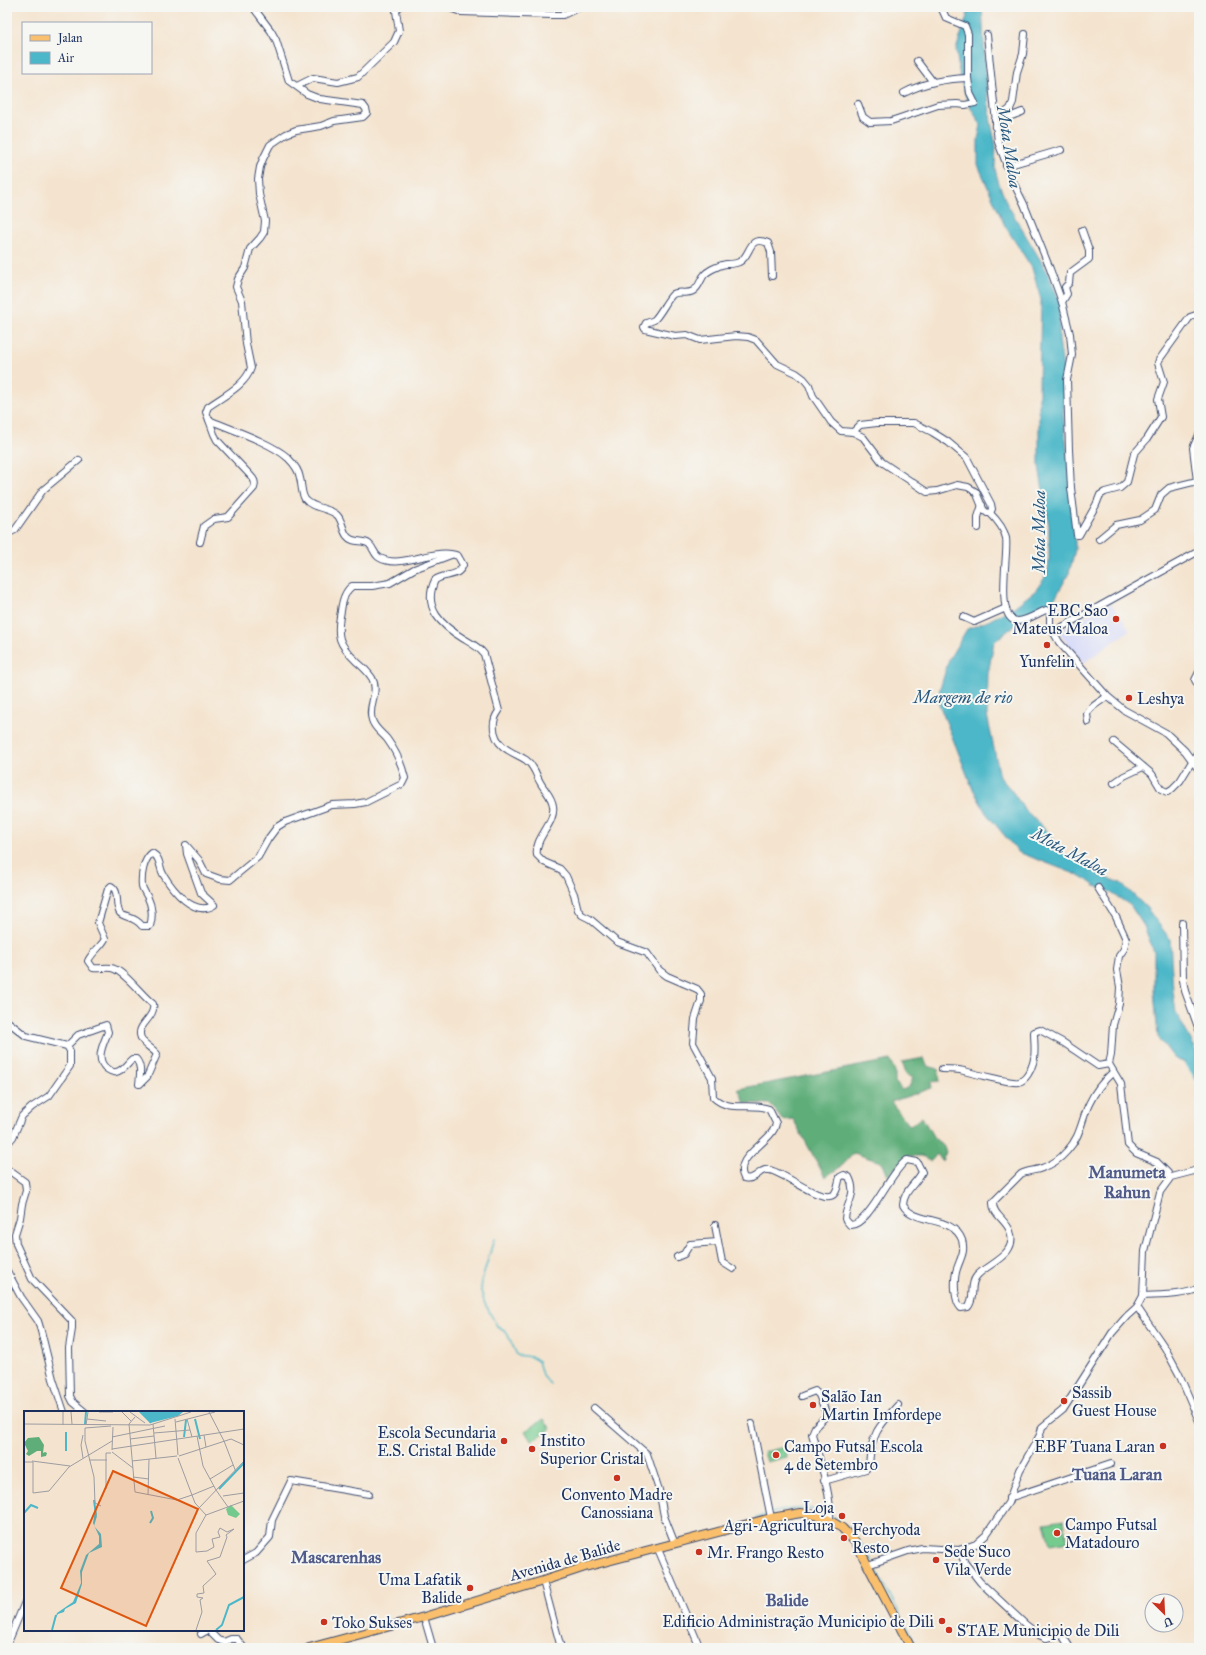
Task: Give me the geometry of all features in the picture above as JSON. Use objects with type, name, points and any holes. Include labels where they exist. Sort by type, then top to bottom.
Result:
[{"type":"main road","name":"Avenida de Balide","points":[[309,1648],[424,1617],[584,1567],[658,1549],[674,1541],[801,1512],[822,1516],[830,1520],[842,1528],[856,1543],[911,1648]]},
{"type":"street","points":[[200,542],[204,526],[214,519],[228,517],[256,484],[255,480],[217,440],[206,412],[208,407],[240,385],[245,380],[251,368],[246,344],[242,301],[236,287],[238,279],[245,268],[250,249],[264,232],[265,220],[259,194],[258,179],[263,159],[270,145],[286,134],[296,130],[321,126],[334,121],[363,116],[366,113],[366,109],[363,105],[320,99],[307,94],[289,81],[276,40],[253,7]]},
{"type":"street","points":[[297,86],[313,78],[338,82],[358,77],[394,42],[399,31],[396,11],[399,7]]},
{"type":"street","points":[[447,7],[461,12],[552,15],[563,14],[580,7]]},
{"type":"street","points":[[858,104],[862,117],[870,122],[891,121],[938,105],[958,104],[965,106],[973,105],[975,103],[972,97],[968,78],[968,34],[965,26],[946,18],[940,7]]},
{"type":"street","points":[[995,120],[1010,109],[1013,102],[1017,72],[1023,54],[1025,34]]},
{"type":"street","points":[[987,35],[995,127],[998,142],[1006,166],[1024,204],[1049,266],[1062,302],[1070,334],[1072,355],[1067,380],[1068,414],[1071,488],[1078,536],[1096,505],[1100,495],[1120,488],[1127,482],[1134,454],[1147,439],[1161,417],[1158,399],[1164,382],[1158,363],[1159,360],[1190,317],[1199,314]]},
{"type":"street","points":[[917,61],[933,82]]},
{"type":"street","points":[[904,93],[919,85],[968,78]]},
{"type":"street","points":[[995,127],[1009,117],[1022,112]]},
{"type":"street","points":[[1006,166],[1061,150]]},
{"type":"street","points":[[1062,302],[1067,294],[1065,287],[1069,283],[1070,273],[1087,261],[1090,256],[1082,230]]},
{"type":"street","points":[[772,276],[771,252],[768,243],[756,242],[750,246],[746,257],[740,262],[727,264],[707,273],[704,275],[698,287],[691,292],[672,295],[660,310],[656,318],[653,321],[646,323],[644,327],[645,329],[675,336],[686,335],[700,340],[736,336],[748,337],[756,340],[777,364],[796,373],[804,379],[809,385],[813,396],[831,422],[841,431],[853,432],[863,437],[882,462],[903,475],[921,490],[927,492],[937,491],[957,485],[968,487],[976,492],[983,509],[987,513],[990,513],[1004,529],[1006,539],[1004,579],[1006,608],[1014,620],[1019,621],[1046,610],[1050,612],[1050,626],[1067,653],[1107,696],[1124,710],[1166,733],[1175,740],[1194,760],[1199,770]]},
{"type":"street","points":[[209,420],[267,445],[283,454],[289,459],[300,475],[303,495],[307,501],[338,515],[348,538],[365,542],[370,545],[379,558],[388,561],[397,561],[446,553],[458,556],[463,565],[461,570],[457,573],[435,580],[431,592],[432,609],[445,625],[478,648],[484,654],[499,711],[493,720],[497,739],[507,750],[528,761],[550,797],[553,806],[553,815],[550,824],[540,840],[537,855],[544,862],[560,869],[566,876],[574,894],[578,910],[582,915],[590,919],[617,942],[647,953],[659,970],[667,976],[697,989],[701,994],[701,1001],[695,1019],[693,1043],[712,1078],[713,1097],[718,1102],[726,1105],[741,1107],[764,1107],[769,1109],[776,1123],[773,1133],[756,1147],[742,1165],[742,1175],[744,1178],[753,1178],[763,1171],[770,1170],[828,1197],[833,1195],[840,1177],[844,1175],[849,1177],[853,1189],[853,1195],[848,1206],[845,1219],[850,1225],[855,1225],[868,1213],[900,1166],[907,1160],[917,1162],[922,1172],[907,1192],[903,1205],[911,1214],[951,1227],[957,1232],[961,1239],[964,1251],[956,1273],[955,1284],[960,1307],[968,1307],[971,1304],[973,1282],[976,1277],[998,1262],[1007,1250],[1011,1238],[1008,1227],[995,1212],[993,1202],[1021,1174],[1026,1171],[1041,1168],[1053,1163],[1068,1151],[1078,1136],[1089,1103],[1101,1083],[1112,1072]]},
{"type":"street","points":[[853,432],[860,425],[877,423],[914,423],[932,432],[948,442],[967,458],[991,504],[992,509],[990,513]]},
{"type":"street","points":[[1099,539],[1116,525],[1140,520],[1155,510],[1162,495],[1170,488],[1197,481],[1193,448],[1199,435]]},
{"type":"street","points":[[7,534],[15,530],[43,490],[79,460]]},
{"type":"street","points":[[978,528],[978,517],[982,505]]},
{"type":"street","points":[[1053,632],[1199,551]]},
{"type":"street","points":[[67,1046],[78,1035],[106,1025],[108,1032],[101,1049],[100,1056],[105,1067],[112,1072],[116,1072],[132,1059],[136,1059],[140,1067],[139,1084],[146,1077],[157,1054],[146,1045],[140,1037],[140,1030],[154,1010],[153,1004],[145,998],[121,972],[112,968],[93,968],[88,962],[93,952],[103,943],[105,939],[98,923],[108,889],[111,886],[114,888],[116,894],[119,912],[131,917],[142,926],[150,926],[152,913],[149,900],[142,887],[144,865],[147,858],[152,853],[159,861],[162,873],[177,893],[198,909],[210,908],[214,905],[201,893],[187,854],[186,845],[199,860],[206,874],[220,879],[230,880],[258,857],[277,827],[285,822],[332,805],[366,802],[402,784],[406,778],[403,769],[387,740],[372,722],[371,715],[375,688],[372,679],[365,669],[342,647],[339,638],[338,626],[342,604],[346,593],[352,586],[372,586],[390,583],[414,569],[454,554]]},
{"type":"street","points":[[963,617],[974,622],[1006,608]]},
{"type":"street","points":[[1199,672],[1195,680],[1199,687]]},
{"type":"street","points":[[1088,722],[1087,714],[1090,707],[1107,696]]},
{"type":"street","points":[[1114,742],[1152,774],[1161,789],[1168,792],[1180,781],[1199,750]]},
{"type":"street","points":[[1114,783],[1124,776],[1143,767]]},
{"type":"street","points":[[1098,888],[1116,917],[1126,939],[1124,949],[1119,956],[1117,970],[1120,987],[1119,1004],[1113,1024],[1109,1064],[1112,1072],[1117,1077],[1120,1084],[1128,1145],[1131,1150],[1162,1165],[1168,1173],[1168,1180]]},
{"type":"street","points":[[1182,923],[1183,980],[1185,991],[1199,1030]]},
{"type":"street","points":[[7,1021],[26,1036],[67,1046],[70,1051],[70,1066],[49,1096],[32,1107],[22,1116],[13,1137],[7,1144]]},
{"type":"street","points":[[942,1069],[963,1070],[971,1074],[1016,1083],[1020,1082],[1028,1074],[1034,1063],[1034,1032],[1040,1030],[1064,1042],[1098,1066],[1109,1064]]},
{"type":"street","points":[[7,1169],[25,1182],[26,1191],[16,1234],[16,1244],[19,1252],[32,1279],[72,1321],[69,1348],[70,1396],[73,1402],[84,1411]]},
{"type":"street","points":[[868,1565],[908,1551],[922,1548],[959,1550],[976,1544],[986,1535],[1008,1503],[1020,1470],[1040,1435],[1042,1427],[1063,1410],[1112,1334],[1127,1316],[1137,1307],[1143,1296],[1147,1240],[1160,1192],[1171,1177],[1194,1171],[1199,1172]]},
{"type":"street","points":[[715,1225],[722,1262],[733,1269]]},
{"type":"street","points":[[677,1257],[684,1254],[690,1244],[718,1242]]},
{"type":"street","points":[[7,1271],[10,1286],[38,1321],[53,1379],[64,1411]]},
{"type":"street","points":[[1143,1296],[1178,1294],[1190,1292],[1199,1288]]},
{"type":"street","points":[[1137,1307],[1165,1348],[1179,1374],[1199,1421]]},
{"type":"street","points":[[802,1396],[815,1391],[819,1395],[827,1415],[814,1428],[812,1434],[824,1481],[830,1510],[830,1520]]},
{"type":"street","points":[[824,1481],[866,1469],[869,1466],[872,1439],[884,1420],[898,1405]]},
{"type":"street","points":[[594,1408],[647,1454],[659,1490],[664,1516],[674,1541]]},
{"type":"street","points":[[752,1424],[771,1518]]},
{"type":"street","points":[[1009,1498],[1111,1464]]},
{"type":"street","points":[[244,1559],[256,1552],[270,1537],[272,1520],[291,1481],[369,1494]]},
{"type":"street","points":[[658,1549],[700,1648]]},
{"type":"street","points":[[959,1550],[965,1563],[980,1582],[1026,1625],[1039,1635],[1046,1638],[1062,1634],[1069,1648]]},
{"type":"street","points":[[542,1581],[560,1648]]},
{"type":"street","points":[[7,1645],[23,1612]]},
{"type":"street","points":[[424,1617],[433,1648]]},
{"type":"street","points":[[201,1634],[206,1631]]},
{"type":"street","points":[[209,1631],[218,1640],[224,1642],[237,1639],[244,1648]]},
{"type":"shaded area","points":[[1111,603],[1130,630],[1084,663],[1057,631]]},
{"type":"green space","points":[[924,1058],[927,1066],[938,1069],[940,1081],[931,1082],[932,1088],[891,1102],[910,1126],[922,1117],[934,1138],[944,1146],[946,1152],[942,1161],[937,1154],[931,1161],[922,1156],[908,1156],[888,1175],[883,1163],[854,1153],[842,1166],[825,1177],[793,1119],[783,1120],[770,1104],[745,1103],[738,1089],[890,1060],[895,1071],[895,1082],[902,1090],[909,1087],[913,1078],[906,1074],[902,1062]]},
{"type":"green space","points":[[544,1419],[551,1429],[531,1441],[525,1431]]},
{"type":"green space","name":"Campo Futsal Escola 4 de Setembro","points":[[785,1447],[787,1457],[767,1462],[764,1452]]},
{"type":"green space","name":"Campo Futsal Matadouro","points":[[1064,1520],[1068,1542],[1050,1545],[1044,1523]]},
{"type":"water","name":"Margem de rio","points":[[968,7],[982,7],[986,79],[991,123],[996,146],[995,169],[999,184],[1007,204],[1047,271],[1060,303],[1059,340],[1066,389],[1063,414],[1075,521],[1075,550],[1069,573],[1057,595],[1048,606],[1026,616],[994,642],[988,674],[987,715],[1000,777],[1025,810],[1042,826],[1063,853],[1102,876],[1121,883],[1146,907],[1170,939],[1173,991],[1176,1013],[1199,1055],[1199,1077],[1191,1066],[1174,1058],[1158,1037],[1154,991],[1154,952],[1144,926],[1130,905],[1105,889],[1095,886],[1083,877],[1018,852],[986,813],[972,787],[937,699],[949,659],[967,629],[988,621],[1014,607],[1035,591],[1044,579],[1048,569],[1049,560],[1049,526],[1039,466],[1041,300],[1032,268],[1005,226],[978,165],[978,139],[981,125],[968,103],[960,77],[956,50],[967,16]]},
{"type":"waterway","name":"Mota Maloa","points":[[1189,1064],[1199,1078]]},
{"type":"waterway","points":[[494,1239],[482,1280],[481,1291],[485,1304],[497,1326],[506,1331],[517,1355],[531,1357],[538,1361],[542,1375],[550,1384]]},
{"type":"waterway","points":[[772,1513],[786,1510],[808,1509],[822,1511],[829,1514]]},
{"type":"waterway","points":[[756,1518],[768,1514]]},
{"type":"waterway","points":[[832,1516],[853,1531],[872,1562]]},
{"type":"waterway","points":[[874,1565],[918,1648]]},
{"type":"waterway","points":[[546,1575],[560,1571]]},
{"type":"place","name":"EBC Sao Mateus Maloa","points":[[1116,619]]},
{"type":"place","name":"Yunfelin","points":[[1047,645]]},
{"type":"place","name":"Leshya","points":[[1129,698]]},
{"type":"place","name":"Sassib Guest House","points":[[1064,1401]]},
{"type":"place","name":"Salão Ian Martin Imfordepe","points":[[813,1405]]},
{"type":"place","name":"Escola Secundaria E.S. Cristal Balide","points":[[504,1441]]},
{"type":"place","name":"EBF Tuana Laran","points":[[1163,1446]]},
{"type":"place","name":"Instito Superior Cristal","points":[[532,1449]]},
{"type":"place","name":"Campo Futsal Escola 4 de Setembro","points":[[776,1455]]},
{"type":"place","name":"Convento Madre Canossiana","points":[[617,1478]]},
{"type":"place","name":"Loja Agri-Agricultura","points":[[842,1516]]},
{"type":"place","name":"Campo Futsal Matadouro","points":[[1057,1533]]},
{"type":"place","name":"Ferchyoda Resto","points":[[844,1538]]},
{"type":"place","name":"Mr. Frango Resto","points":[[699,1552]]},
{"type":"place","name":"Sede Suco Vila Verde","points":[[936,1560]]},
{"type":"place","name":"Uma Lafatik Balide","points":[[470,1588]]},
{"type":"place","name":"Edificio Administração Municipio de Dili","points":[[942,1621]]},
{"type":"place","name":"Toko Sukses","points":[[324,1622]]},
{"type":"place","name":"STAE Municipio de Dili","points":[[949,1630]]},
{"type":"district","name":"Manumeta Rahun","points":[[1127,1182]]},
{"type":"district","name":"Tuana Laran","points":[[1117,1474]]},
{"type":"district","name":"Mascarenhas","points":[[336,1557]]},
{"type":"district","name":"Balide","points":[[787,1600]]}]
